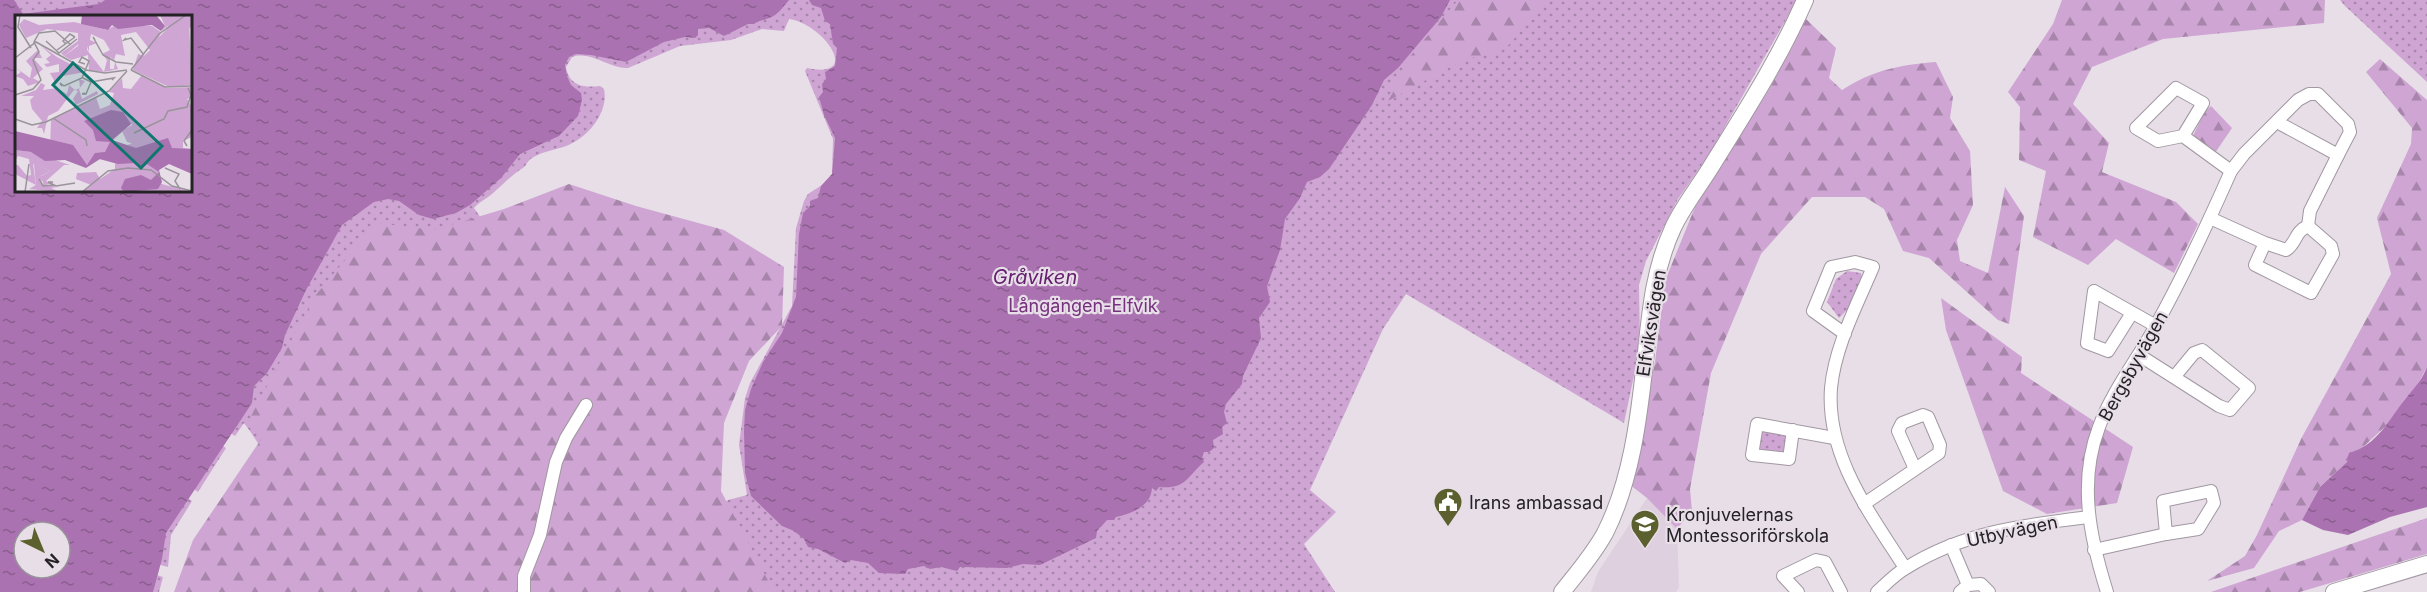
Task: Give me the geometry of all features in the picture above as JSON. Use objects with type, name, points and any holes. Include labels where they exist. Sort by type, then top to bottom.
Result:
[{"type":"street","name":"Elfviksvägen","points":[[1562,592],[1593,553],[1617,506],[1634,441],[1650,304],[1657,270],[1673,228],[1761,84],[1793,28],[1805,0]]},
{"type":"street","points":[[2183,136],[2203,104],[2176,88],[2136,128],[2158,141],[2183,136],[2231,171]]},
{"type":"street","name":"Bergsbyvägen","points":[[2107,592],[2094,550],[2086,496],[2092,453],[2099,427],[2112,399],[2156,326],[2231,171],[2244,154],[2298,100],[2309,94],[2318,94],[2350,129],[2338,155]]},
{"type":"street","points":[[2277,122],[2338,155],[2310,211],[2308,226]]},
{"type":"street","points":[[2210,218],[2286,250],[2291,246],[2299,230],[2308,226]]},
{"type":"street","points":[[2265,243],[2254,265],[2311,293],[2333,254],[2331,246],[2308,226]]},
{"type":"street","points":[[1845,334],[1813,311],[1831,267],[1855,262],[1873,267],[1845,334],[1831,387],[1834,438],[1864,504],[1905,568]]},
{"type":"street","points":[[2132,313],[2108,351],[2087,343],[2094,291],[2156,326]]},
{"type":"street","points":[[2139,355],[2219,406],[2230,410],[2249,388],[2202,350],[2194,353],[2175,376]]},
{"type":"street","points":[[524,592],[524,576],[540,535],[555,462],[566,438],[586,405]]},
{"type":"street","points":[[1793,430],[1834,438]]},
{"type":"street","points":[[1864,504],[1915,469]]},
{"type":"street","points":[[2094,550],[2198,529],[2214,503],[2211,491],[2163,501],[2166,534]]},
{"type":"street","name":"Utbyvägen","points":[[1877,592],[1905,568],[1951,545],[1982,533],[2089,517]]},
{"type":"street","points":[[1951,545],[1964,589],[1981,584],[1989,592]]},
{"type":"street","points":[[1798,592],[1783,576],[1816,560],[1825,562],[1841,592]]},
{"type":"street","points":[[2334,592],[2427,564]]},
{"type":"shaded area","name":"Kronjuvelernas Montessoriförskola","points":[[1647,498],[1677,529],[1679,587],[1676,592],[1591,592],[1598,572]]},
{"type":"green space","name":"Långängen-Elfvik","points":[[0,0],[1797,0],[1710,153],[1678,199],[1646,261],[1639,285],[1640,347],[1624,423],[1406,294],[1383,329],[1310,490],[1336,512],[1304,544],[1335,592],[316,592],[287,504],[268,462],[244,423],[235,436],[223,428],[215,441],[226,448],[198,492],[186,484],[181,494],[192,501],[171,535],[168,567],[153,563],[150,573],[163,577],[159,592],[0,592]],"holes":[[[789,19],[802,23],[825,40],[835,59],[833,66],[824,70],[807,68],[805,71],[833,139],[832,174],[822,185],[808,194],[804,201],[796,228],[792,306],[750,383],[745,398],[739,445],[747,495],[728,500],[651,561],[515,266],[474,208],[531,159],[574,142],[589,131],[595,123],[603,106],[604,89],[600,86],[588,87],[574,82],[566,67],[572,57],[586,56],[614,66],[628,68],[680,46],[731,40],[762,29],[784,31]]]},
{"type":"green space","points":[[1458,0],[1549,0],[1505,49],[1461,61],[1386,102],[1407,60]]},
{"type":"green space","points":[[2062,0],[2325,0],[2324,23],[2163,39],[2092,67],[2073,104],[2109,143],[2102,172],[2176,202],[2198,224],[2174,273],[2116,239],[2088,265],[2033,237],[2046,171],[2019,160],[2020,107],[2008,92],[2053,24]]},
{"type":"green space","points":[[2340,0],[2427,0],[2427,82],[2345,6]]},
{"type":"green space","points":[[1806,19],[1836,48],[1829,78],[1842,90],[1876,73],[1936,62],[1953,97],[1950,118],[1970,151],[1973,205],[1957,240],[1960,261],[1988,273],[2005,187],[2024,216],[2009,324],[1998,320],[1929,258],[1903,251],[1884,209],[1865,197],[1812,197],[1761,254],[1711,373],[1690,489],[1692,511],[1677,529],[1647,498],[1629,484],[1655,362],[1665,281],[1695,207],[1771,86]]},
{"type":"green space","points":[[2380,59],[2427,100],[2427,367],[2416,387],[2389,423],[2320,487],[2302,520],[2279,531],[2254,568],[2207,581],[2245,556],[2302,437],[2391,274],[2377,218],[2411,144],[2412,128],[2366,72]]},
{"type":"green space","points":[[2211,106],[2232,128],[2215,153],[2192,138],[2205,111]]},
{"type":"green space","points":[[569,184],[636,206],[724,230],[784,267],[782,326],[749,361],[724,423],[721,491],[774,592],[174,592],[193,540],[264,435],[248,422],[315,296],[376,223],[434,230],[504,209]]},
{"type":"green space","points":[[1847,271],[1861,273],[1863,283],[1851,306],[1839,318],[1827,302],[1836,279]]},
{"type":"green space","points":[[1941,298],[2022,357],[2021,373],[2133,447],[2117,503],[2047,514],[2003,491],[1946,330]]},
{"type":"green space","points":[[1763,430],[1786,432],[1789,438],[1784,453],[1761,452],[1758,448],[1758,434]]},
{"type":"green space","points":[[2427,518],[2427,554],[2300,592],[2211,592]]},
{"type":"water","points":[[0,0],[14,0],[23,14],[99,4],[105,0],[789,0],[772,17],[748,24],[724,36],[709,28],[698,29],[698,35],[695,38],[685,37],[664,42],[626,62],[591,55],[576,54],[569,57],[565,65],[567,76],[571,85],[581,93],[582,100],[578,116],[559,136],[520,154],[501,178],[470,205],[456,213],[433,219],[419,215],[399,201],[388,199],[374,202],[342,225],[306,290],[285,335],[282,348],[267,373],[254,386],[252,403],[166,533],[153,592],[0,592]]},
{"type":"water","name":"Gråviken","points":[[809,0],[1450,0],[1441,17],[1398,68],[1384,80],[1372,105],[1329,169],[1320,177],[1307,182],[1300,198],[1285,219],[1280,250],[1267,286],[1270,302],[1259,318],[1261,338],[1243,376],[1242,384],[1226,404],[1224,412],[1227,423],[1222,427],[1223,434],[1213,440],[1214,448],[1209,452],[1204,452],[1202,458],[1204,462],[1189,478],[1175,486],[1159,487],[1156,491],[1152,488],[1148,500],[1140,508],[1116,517],[1114,520],[1107,520],[1097,531],[1096,538],[1040,565],[1023,564],[1007,568],[960,567],[957,571],[941,567],[930,569],[924,566],[908,569],[905,574],[879,573],[868,563],[851,560],[845,563],[818,549],[808,547],[804,539],[794,531],[782,526],[751,496],[745,473],[745,410],[751,389],[763,362],[782,333],[796,297],[799,234],[803,213],[810,206],[810,201],[818,198],[821,186],[832,174],[835,138],[824,115],[819,97],[823,92],[825,72],[835,66],[837,48],[833,44],[830,24],[825,21],[821,8],[812,5]]},
{"type":"water","points":[[2427,367],[2427,507],[2390,517],[2348,535],[2323,530],[2302,520],[2320,487],[2347,462],[2349,453],[2375,438],[2418,383]]},
{"type":"place","name":"Irans ambassad","points":[[1448,528]]},
{"type":"place","name":"Kronjuvelernas Montessoriförskola","points":[[1645,550]]}]
